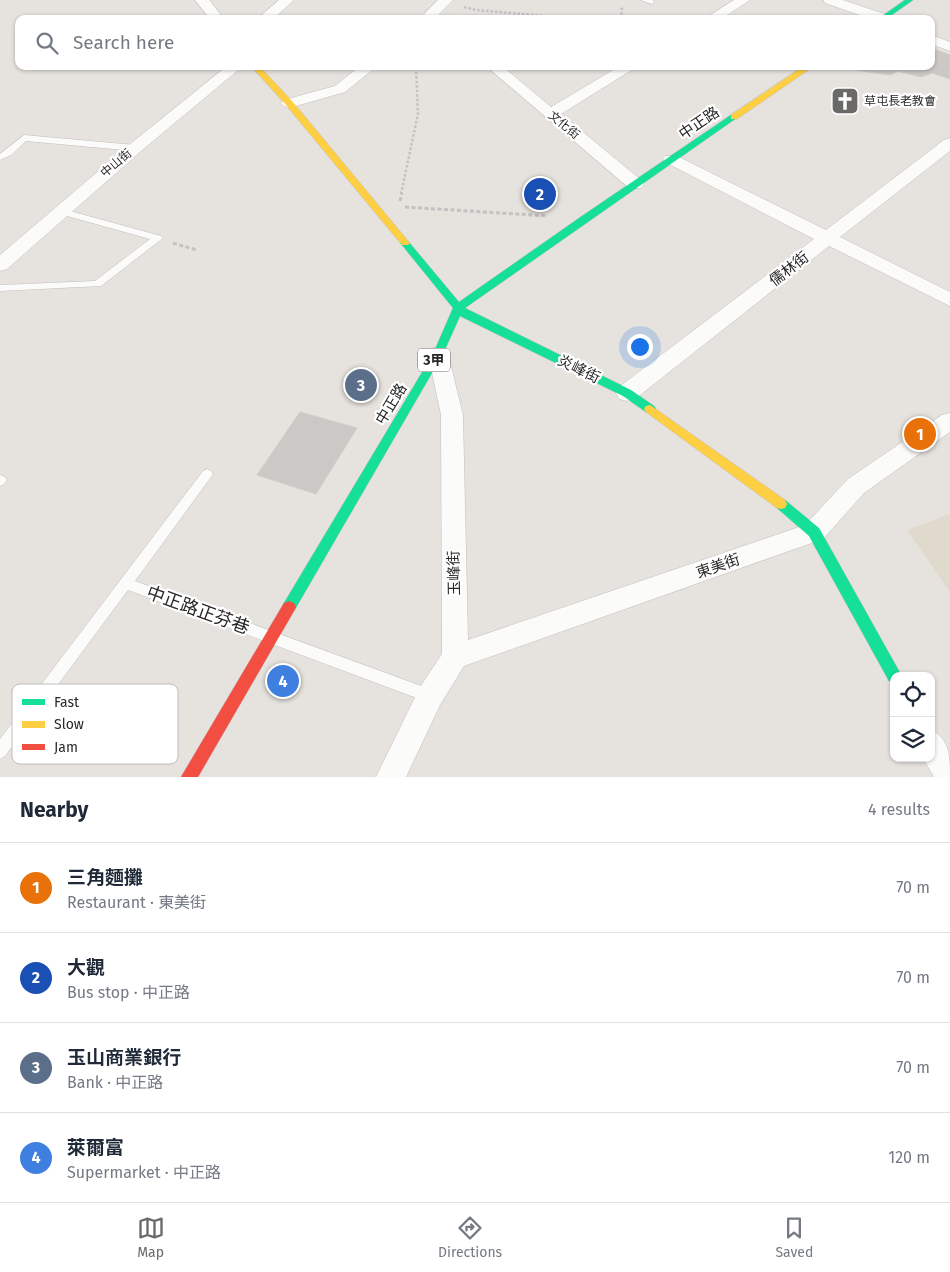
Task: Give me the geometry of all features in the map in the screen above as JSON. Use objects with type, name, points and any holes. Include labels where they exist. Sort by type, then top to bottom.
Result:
[{"type":"main road","points":[[888,15],[910,0]]},
{"type":"main road","name":"炎峰街","points":[[259,70],[289,102],[463,313],[627,393],[770,495],[814,532],[892,672]]},
{"type":"main road","name":"中正路","points":[[189,777],[438,354],[459,307],[585,218],[804,70]]},
{"type":"street","points":[[202,0],[213,15]]},
{"type":"street","points":[[269,15],[287,0]]},
{"type":"street","points":[[718,15],[742,0]]},
{"type":"street","points":[[830,0],[874,15]]},
{"type":"street","points":[[433,15],[445,1]]},
{"type":"street","points":[[935,41],[950,47]]},
{"type":"street","name":"中山街","points":[[0,265],[60,211],[231,70]]},
{"type":"street","points":[[289,102],[340,89],[365,70]]},
{"type":"street","name":"文化街","points":[[498,70],[635,184]]},
{"type":"street","points":[[550,114],[624,70]]},
{"type":"street","name":"儒林街","points":[[627,393],[950,143]]},
{"type":"street","points":[[671,159],[950,300]]},
{"type":"street","name":"玉峰街","points":[[438,354],[452,415],[455,657]]},
{"type":"street","name":"東美街","points":[[455,657],[814,532],[856,486],[950,421]]},
{"type":"street","points":[[391,777],[430,696],[455,657]]},
{"type":"street","points":[[935,751],[950,777]]},
{"type":"lane","points":[[643,0],[652,2]]},
{"type":"lane","points":[[0,156],[8,153],[24,138],[135,148]]},
{"type":"lane","points":[[60,211],[158,238]]},
{"type":"lane","points":[[0,288],[98,284],[158,238]]},
{"type":"lane","points":[[50,684],[208,474]]},
{"type":"lane","name":"中正路正芬巷","points":[[125,583],[430,696]]},
{"type":"lane","points":[[0,751],[12,735]]},
{"type":"path","points":[[445,1],[476,10],[533,15]]},
{"type":"path","points":[[621,15],[622,7]]},
{"type":"path","points":[[416,70],[418,114],[399,207],[585,218]]},
{"type":"path","points":[[158,238],[197,250]]},
{"type":"shaded area","points":[[950,514],[950,592],[907,530]]},
{"type":"building","points":[[935,49],[950,55],[950,79],[932,73],[921,77],[898,71],[890,75],[856,70],[935,70]]},
{"type":"building","points":[[300,412],[357,428],[316,494],[257,475]]},
{"type":"traffic: fast","points":[[887,15],[910,0]]},
{"type":"traffic: fast","points":[[289,607],[438,354],[459,307],[585,218],[734,117]]},
{"type":"traffic: fast","points":[[405,243],[463,313],[627,393],[650,409]]},
{"type":"traffic: fast","points":[[781,504],[814,532],[892,672]]},
{"type":"traffic: slow","points":[[259,70],[289,103],[405,243]]},
{"type":"traffic: slow","points":[[734,117],[804,70]]},
{"type":"traffic: slow","points":[[650,409],[781,504]]},
{"type":"traffic: jam","points":[[189,777],[289,607]]},
{"type":"place","name":"草屯長老教會","points":[[845,101]]},
{"type":"place","name":"大觀","points":[[540,194]]},
{"type":"place","name":"玉山商業銀行","points":[[361,385]]},
{"type":"place","name":"三角麵攤","points":[[920,434]]},
{"type":"place","name":"萊爾富","points":[[283,681]]}]
